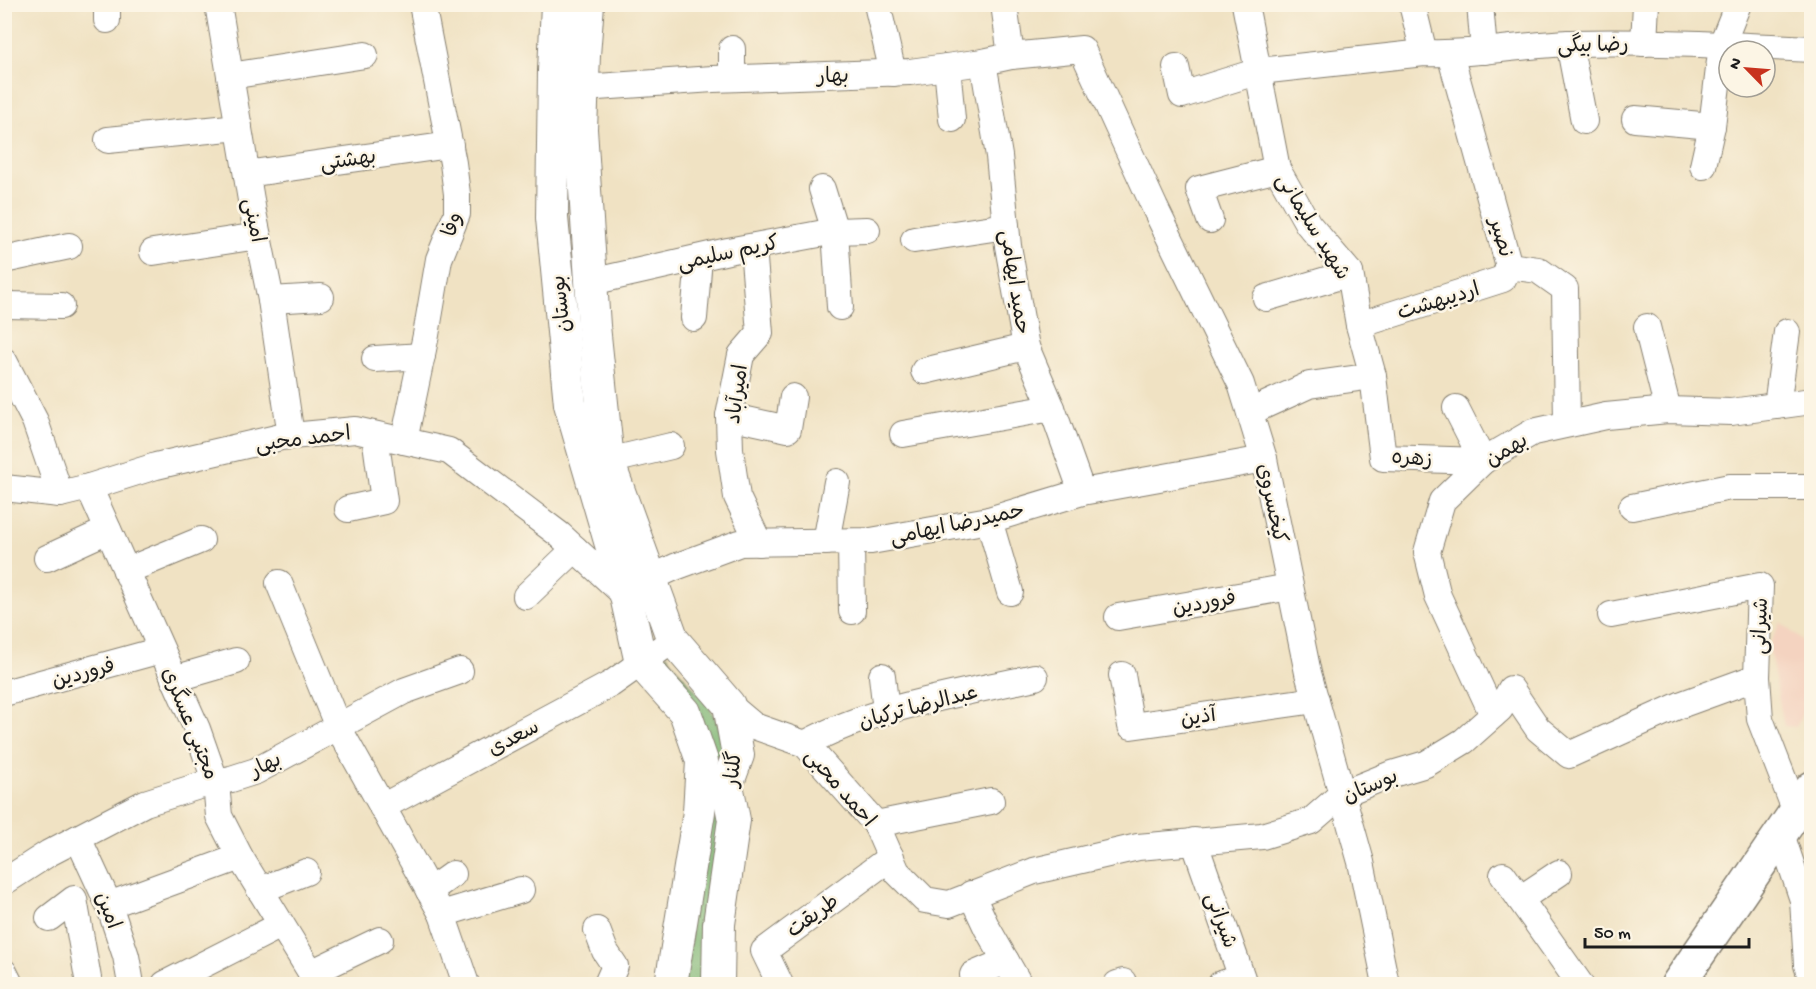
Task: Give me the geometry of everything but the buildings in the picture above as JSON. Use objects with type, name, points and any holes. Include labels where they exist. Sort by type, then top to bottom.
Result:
[{"type":"main road","points":[[1678,984],[1801,805]]},
{"type":"street","name":"امینی","points":[[218,4],[271,300],[291,435]]},
{"type":"street","name":"وفا","points":[[404,441],[439,260],[457,214],[457,194],[450,145],[422,4]]},
{"type":"street","name":"بوستان","points":[[557,4],[552,218],[570,404],[626,596]]},
{"type":"street","name":"بوستان","points":[[588,4],[581,129],[591,282],[608,462],[651,578]]},
{"type":"street","points":[[877,4],[893,73]]},
{"type":"street","points":[[1004,4],[1011,56]]},
{"type":"street","name":"شهید سلیمانی","points":[[1245,4],[1277,169],[1308,224],[1350,273],[1359,325],[1373,376]]},
{"type":"street","points":[[1412,4],[1424,53]]},
{"type":"street","points":[[1480,4],[1484,51]]},
{"type":"street","points":[[1644,43],[1646,4]]},
{"type":"street","points":[[1724,39],[1738,4]]},
{"type":"street","points":[[1569,44],[1584,121]]},
{"type":"street","name":"رضا بیگی","points":[[1176,67],[1182,95],[1259,71],[1424,53],[1450,54],[1569,44],[1717,44]]},
{"type":"street","name":"رضا بیگی","points":[[1777,44],[1811,44]]},
{"type":"street","points":[[732,49],[732,78]]},
{"type":"street","name":"بهار","points":[[582,88],[732,78],[893,73],[983,62],[1011,56],[1082,49]]},
{"type":"street","name":"کیخسروی","points":[[1082,49],[1155,208],[1241,384],[1264,459],[1308,673],[1361,862],[1386,984]]},
{"type":"street","name":"نصیر","points":[[1450,54],[1509,266],[1538,270],[1565,289],[1567,424]]},
{"type":"street","points":[[230,76],[365,55]]},
{"type":"street","name":"حمید ایهامی","points":[[983,62],[999,156],[1008,246],[1026,347],[1052,408],[1082,492]]},
{"type":"street","points":[[947,67],[952,119]]},
{"type":"street","points":[[1703,166],[1712,126],[1717,85]]},
{"type":"street","points":[[1635,119],[1712,126]]},
{"type":"street","points":[[108,140],[239,127]]},
{"type":"street","name":"بهشتی","points":[[247,174],[450,145]]},
{"type":"street","points":[[1210,220],[1199,189],[1277,169]]},
{"type":"street","points":[[822,189],[835,231],[840,307]]},
{"type":"street","points":[[914,240],[1006,226]]},
{"type":"street","name":"کریم سلیمی","points":[[591,282],[835,231],[867,230]]},
{"type":"street","points":[[153,252],[258,236]]},
{"type":"street","points":[[4,260],[69,246]]},
{"type":"street","name":"امیرآباد","points":[[753,247],[760,333],[741,355],[729,416],[730,450],[737,497],[759,543]]},
{"type":"street","points":[[694,318],[699,258]]},
{"type":"street","name":"اردیبهشت","points":[[1359,325],[1503,279],[1509,266]]},
{"type":"street","points":[[1266,298],[1350,273]]},
{"type":"street","points":[[271,300],[321,297]]},
{"type":"street","points":[[4,305],[62,306]]},
{"type":"street","points":[[1647,327],[1668,410]]},
{"type":"street","points":[[1778,406],[1787,332]]},
{"type":"street","points":[[924,371],[1026,347]]},
{"type":"street","points":[[375,359],[422,356]]},
{"type":"street","points":[[4,361],[35,421],[60,494]]},
{"type":"street","points":[[1250,412],[1310,385],[1373,376]]},
{"type":"street","name":"زهره","points":[[1373,376],[1383,458],[1483,461]]},
{"type":"street","points":[[729,416],[788,429],[794,397]]},
{"type":"street","name":"بهمن","points":[[1493,715],[1438,596],[1427,552],[1442,501],[1483,461],[1533,432],[1606,416],[1668,410],[1731,412],[1812,401]]},
{"type":"street","points":[[903,434],[1052,408]]},
{"type":"street","points":[[1456,408],[1483,461]]},
{"type":"street","name":"احمد محبی","points":[[4,488],[60,494],[156,466],[291,435],[355,430],[449,451],[560,535],[626,596]]},
{"type":"street","points":[[348,509],[384,501],[375,435]]},
{"type":"street","points":[[608,462],[671,446]]},
{"type":"street","name":"حمیدرضا ایهامی","points":[[626,596],[651,578],[740,543],[871,541],[989,520],[1082,492],[1264,459]]},
{"type":"street","points":[[837,482],[838,542],[852,611]]},
{"type":"street","name":"مجتبی عسگری","points":[[89,487],[197,729],[216,783],[219,816],[240,857],[314,979]]},
{"type":"street","points":[[1632,507],[1730,487],[1812,487]]},
{"type":"street","points":[[989,520],[1010,592]]},
{"type":"street","points":[[47,558],[108,530]]},
{"type":"street","points":[[126,571],[201,540]]},
{"type":"street","points":[[526,596],[575,549]]},
{"type":"street","points":[[651,578],[673,640],[729,705]]},
{"type":"street","points":[[279,584],[338,727],[442,914],[466,984]]},
{"type":"street","name":"شیرانی","points":[[1611,615],[1760,586],[1757,677],[1760,719],[1801,805],[1803,900],[1808,965],[1812,980]]},
{"type":"street","name":"فروردین","points":[[1118,617],[1290,587]]},
{"type":"street","name":"گلنار","points":[[626,596],[641,663],[685,712],[702,761],[699,812],[671,984]]},
{"type":"street","name":"سعدی","points":[[382,807],[611,684],[673,640]]},
{"type":"street","name":"فروردین","points":[[4,693],[161,650]]},
{"type":"street","points":[[174,679],[236,661]]},
{"type":"street","name":"بهار","points":[[4,882],[49,853],[145,803],[256,771],[404,692],[460,671]]},
{"type":"street","name":"آذین","points":[[1122,675],[1131,726],[1316,700]]},
{"type":"street","points":[[882,676],[886,711]]},
{"type":"street","name":"عبدالرضا ترکیان","points":[[805,744],[886,711],[1035,677]]},
{"type":"street","name":"بوستان","points":[[925,900],[949,904],[1034,871],[1138,847],[1262,836],[1311,821],[1342,794],[1389,775],[1426,764],[1464,741],[1500,709],[1511,689],[1538,729],[1569,755],[1680,705],[1757,677]]},
{"type":"street","name":"احمد محبی","points":[[729,705],[754,726],[805,744],[876,824],[897,872],[925,900]]},
{"type":"street","name":"گلنار","points":[[718,984],[718,924],[734,820],[727,784],[738,755],[729,705]]},
{"type":"street","points":[[876,824],[991,801]]},
{"type":"street","name":"امین","points":[[78,838],[109,904],[126,956],[131,984]]},
{"type":"street","name":"شیرانی","points":[[1194,842],[1242,978],[1221,984]]},
{"type":"street","points":[[109,904],[240,857]]},
{"type":"street","name":"طریقت","points":[[780,984],[764,951],[891,857]]},
{"type":"street","points":[[260,890],[306,872]]},
{"type":"street","points":[[1520,899],[1559,873]]},
{"type":"street","points":[[429,891],[453,874]]},
{"type":"street","points":[[1503,875],[1580,984]]},
{"type":"street","points":[[442,914],[521,890]]},
{"type":"street","points":[[971,894],[987,928],[1019,984]]},
{"type":"street","points":[[50,918],[74,899],[89,984]]},
{"type":"street","points":[[165,984],[281,925]]},
{"type":"street","points":[[597,930],[605,951],[615,966],[607,984]]},
{"type":"street","points":[[314,979],[380,940]]},
{"type":"street","points":[[973,975],[1006,962]]},
{"type":"street","points":[[4,972],[10,984]]},
{"type":"shaded area","points":[[1780,622],[1811,648],[1811,687],[1805,699],[1808,701],[1796,727],[1784,726],[1769,647]]},
{"type":"green space","points":[[667,655],[709,706],[727,743],[703,984],[679,984],[710,760],[651,668]]}]
